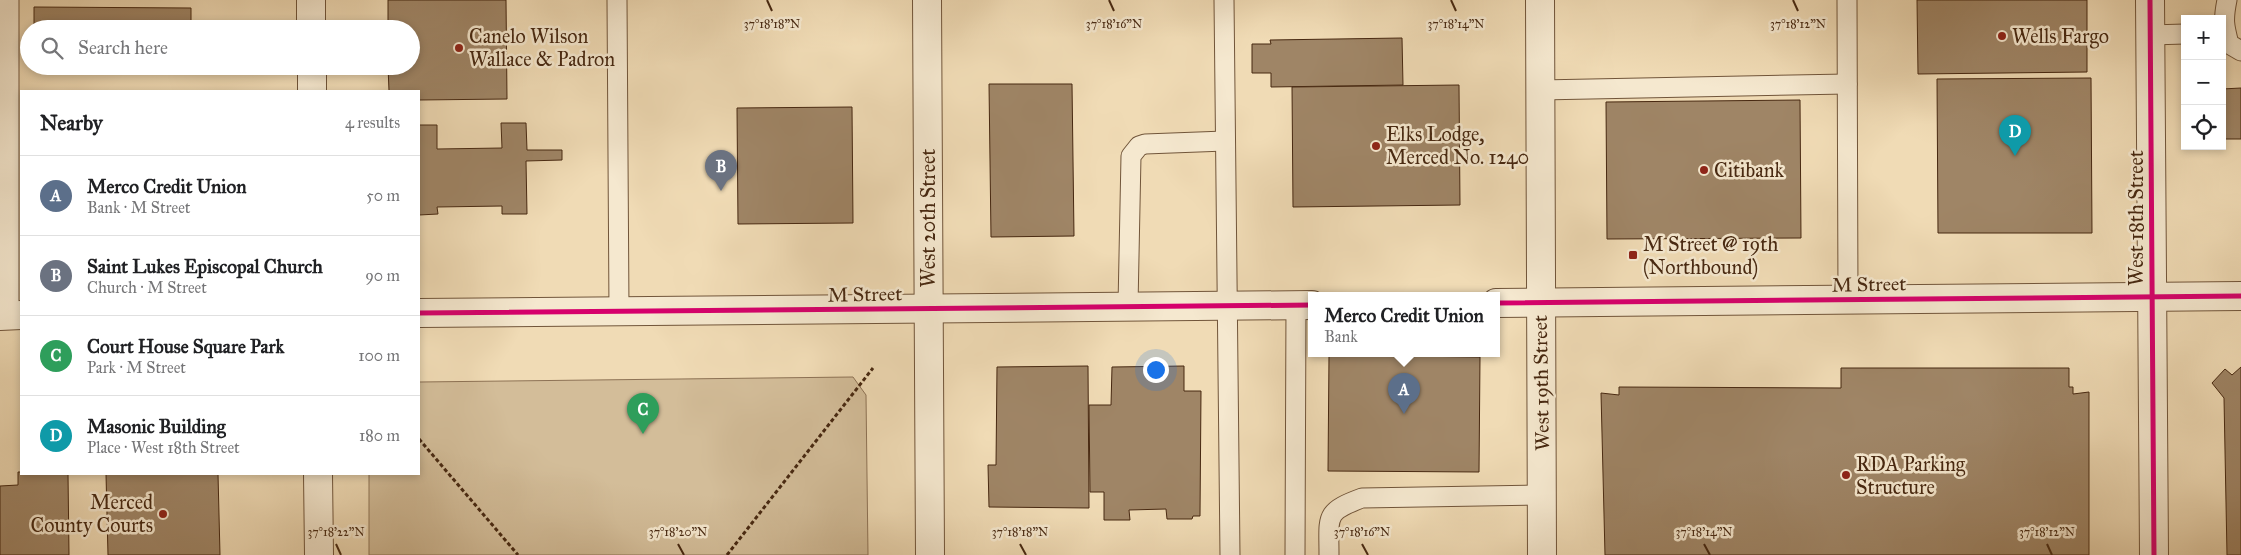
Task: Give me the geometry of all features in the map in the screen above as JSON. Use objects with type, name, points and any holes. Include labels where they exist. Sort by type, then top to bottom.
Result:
[{"type":"street","points":[[311,0],[311,20]]},
{"type":"street","name":"West 20th Street","points":[[927,0],[930,555]]},
{"type":"street","name":"West 19th Street","points":[[1540,0],[1542,555]]},
{"type":"street","name":"West 18th Street","points":[[2150,0],[2154,555]]},
{"type":"street","points":[[312,75],[312,90]]},
{"type":"street","name":"M Street","points":[[1500,303],[2241,296]]},
{"type":"street","name":"M Street","points":[[420,313],[1304,305]]},
{"type":"street","points":[[318,475],[319,555]]},
{"type":"lane","points":[[9,0],[10,316]]},
{"type":"lane","points":[[617,0],[619,311]]},
{"type":"lane","points":[[1224,0],[1230,555]]},
{"type":"lane","points":[[1847,0],[1848,300]]},
{"type":"lane","points":[[2224,15],[2227,0]]},
{"type":"lane","points":[[2150,35],[2181,34]]},
{"type":"lane","points":[[2226,38],[2229,44],[2240,51]]},
{"type":"lane","points":[[1540,90],[1847,84]]},
{"type":"lane","points":[[1128,306],[1131,156],[1133,152],[1145,144],[1225,141]]},
{"type":"lane","points":[[1295,555],[1304,305]]},
{"type":"lane","points":[[1329,555],[1329,521],[1337,507],[1362,498],[1542,495]]},
{"type":"path","points":[[727,555],[873,368]]},
{"type":"path","points":[[420,440],[518,555]]},
{"type":"shaded area","points":[[853,377],[866,395],[868,555],[369,555],[369,475],[420,475],[420,382]]},
{"type":"building","name":"Canelo Wilson Wallace & Padron","points":[[388,0],[506,0],[507,99],[420,100],[420,90],[389,90],[388,75],[420,75],[420,20],[388,20]]},
{"type":"building","name":"Wells Fargo","points":[[1917,0],[2087,0],[2087,72],[1918,74]]},
{"type":"building","points":[[34,7],[191,8],[191,20],[34,20]]},
{"type":"building","name":"Elks Lodge, Merced No. 1240","points":[[1402,38],[1403,85],[1271,87],[1271,73],[1252,73],[1252,44],[1271,44],[1270,40]]},
{"type":"building","points":[[2091,78],[2092,233],[1938,233],[1937,79]]},
{"type":"building","points":[[989,84],[1072,84],[1074,236],[991,237]]},
{"type":"building","name":"Elks Lodge, Merced No. 1240","points":[[1459,85],[1460,205],[1293,207],[1292,87]]},
{"type":"building","points":[[2241,88],[2241,139],[2226,139],[2226,89]]},
{"type":"building","name":"Citibank","points":[[1800,100],[1801,238],[1607,239],[1606,102]]},
{"type":"building","points":[[852,107],[853,223],[738,224],[737,108]]},
{"type":"building","points":[[501,123],[526,123],[527,150],[562,150],[562,160],[526,161],[527,214],[502,214],[502,206],[437,207],[438,214],[420,215],[420,125],[437,125],[437,149],[502,148]]},
{"type":"building","points":[[1329,357],[1480,357],[1479,472],[1328,471]]},
{"type":"building","points":[[1088,366],[1089,508],[989,507],[988,465],[996,465],[997,367]]},
{"type":"building","points":[[1184,366],[1184,391],[1201,391],[1200,516],[1193,516],[1192,519],[1167,519],[1166,509],[1129,510],[1130,520],[1104,520],[1104,492],[1090,492],[1089,405],[1111,405],[1112,367]]},
{"type":"building","points":[[2241,367],[2241,555],[2227,555],[2224,398],[2212,383],[2225,369],[2232,375]]},
{"type":"building","name":"RDA Parking Structure","points":[[1841,368],[2069,368],[2069,387],[2073,387],[2073,394],[2089,392],[2089,555],[1605,555],[1601,393],[1619,395],[1619,387],[1841,388]]},
{"type":"building","name":"Merced County Courts","points":[[18,472],[20,472],[20,475],[68,475],[69,555],[0,555],[0,486],[18,485]]},
{"type":"building","name":"Merced County Courts","points":[[106,475],[218,475],[220,555],[108,555]]},
{"type":"cycle path","points":[[2150,0],[2154,555]]},
{"type":"cycle path","points":[[1500,303],[2241,296]]},
{"type":"cycle path","points":[[420,313],[1308,305]]},
{"type":"place","name":"Wells Fargo","points":[[2002,36]]},
{"type":"place","name":"Canelo Wilson Wallace & Padron","points":[[459,48]]},
{"type":"place","name":"Elks Lodge, Merced No. 1240","points":[[1376,146]]},
{"type":"place","name":"Masonic Building","points":[[2015,156]]},
{"type":"place","name":"Citibank","points":[[1704,170]]},
{"type":"place","name":"Saint Lukes Episcopal Church","points":[[721,191]]},
{"type":"place","name":"M Street @ 19th (Northbound)","points":[[1633,255]]},
{"type":"place","name":"Merco Credit Union","points":[[1404,414]]},
{"type":"place","name":"Court House Square Park","points":[[643,434]]},
{"type":"place","name":"RDA Parking Structure","points":[[1846,475]]},
{"type":"place","name":"Merced County Courts","points":[[163,514]]}]
